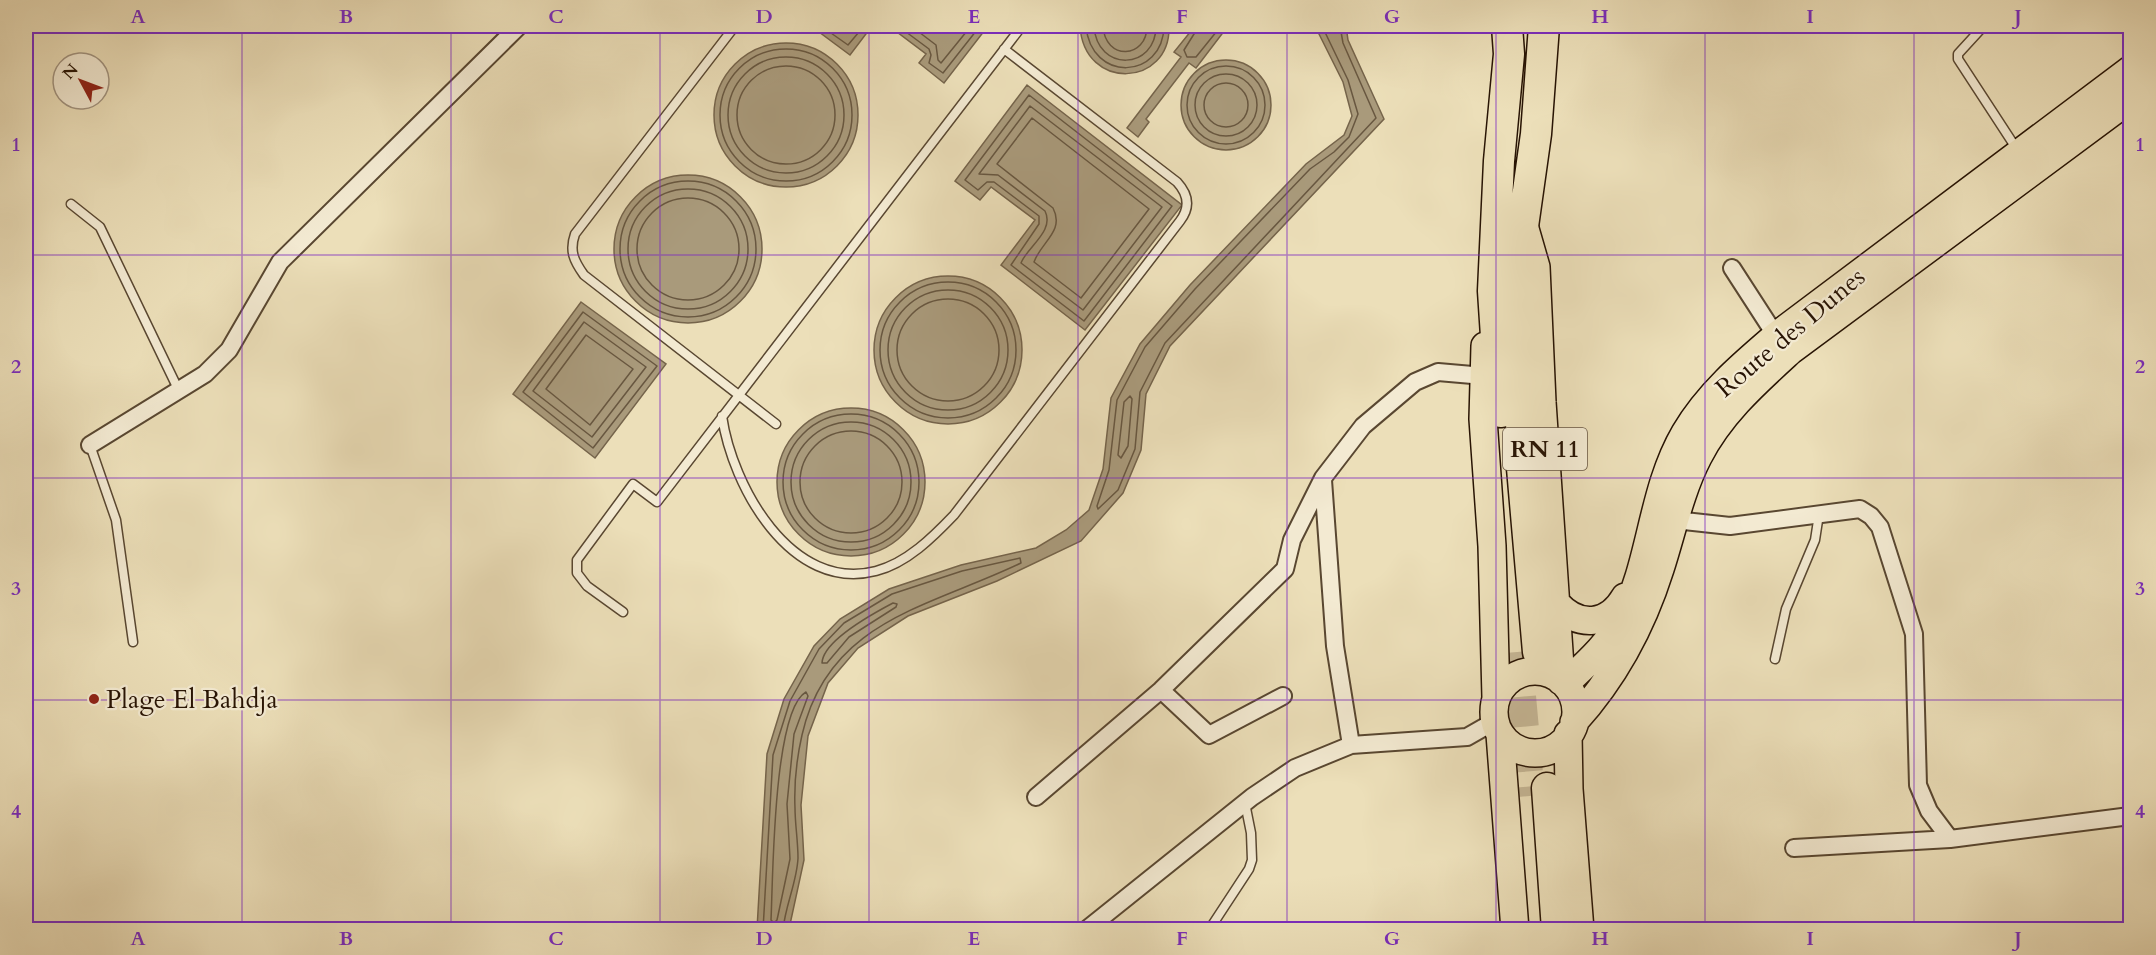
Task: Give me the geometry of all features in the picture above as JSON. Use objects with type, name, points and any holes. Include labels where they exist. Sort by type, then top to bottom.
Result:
[{"type":"highway","name":"RN 11","points":[[1508,26],[1509,54],[1499,161],[1493,291],[1528,652],[1518,262],[1536,134],[1544,26]]},
{"type":"highway","points":[[1545,930],[1539,792],[1557,930]]},
{"type":"main road","name":"Route des Dunes","points":[[1563,682],[1614,632],[1628,607],[1660,494],[1685,432],[1709,399],[1744,363],[1776,336],[2130,70]]},
{"type":"main road","name":"Route des Dunes","points":[[1571,728],[1606,682],[1642,621],[1698,458],[1718,424],[1753,385],[1790,351],[2130,99]]},
{"type":"main road","name":"RN 11","points":[[1523,219],[1536,267],[1542,402],[1563,682]]},
{"type":"main road","name":"RN 11","points":[[1493,291],[1486,321],[1483,419],[1492,546],[1497,718],[1515,930]]},
{"type":"main road","points":[[1557,604],[1576,619],[1598,621],[1616,610],[1636,581]]},
{"type":"main road","points":[[1571,728],[1559,744],[1547,750],[1534,753],[1509,744],[1497,718],[1507,682],[1524,672],[1550,674],[1563,682],[1572,696],[1576,709],[1571,728],[1569,789],[1580,930]]},
{"type":"street","points":[[90,445],[205,374],[229,350],[280,262],[519,26]]},
{"type":"street","points":[[1732,268],[1776,336]]},
{"type":"street","points":[[1036,797],[1059,780],[1161,690],[1285,569],[1292,540],[1323,478],[1363,426],[1415,382],[1438,372],[1484,376]]},
{"type":"street","points":[[1323,478],[1335,646],[1351,745]]},
{"type":"street","points":[[1675,520],[1730,526],[1860,509],[1871,516],[1880,527],[1914,634],[1918,785],[1929,811],[1950,839]]},
{"type":"street","points":[[1161,690],[1209,735],[1283,696]]},
{"type":"street","points":[[1086,930],[1245,803],[1295,768],[1351,745],[1467,736],[1497,718]]},
{"type":"street","points":[[1794,848],[1950,839],[2130,816]]},
{"type":"lane","points":[[735,26],[575,234],[570,248],[576,264],[584,275],[776,424]]},
{"type":"lane","points":[[623,612],[587,586],[577,573],[577,560],[633,484],[657,502],[1022,26]]},
{"type":"lane","points":[[1980,30],[1958,54],[1958,59],[2020,154]]},
{"type":"lane","points":[[722,416],[729,454],[745,491],[771,527],[794,550],[807,560],[834,572],[862,574],[891,566],[919,548],[954,515],[1172,231],[1187,208],[1186,194],[1177,182],[1004,49]]},
{"type":"lane","points":[[71,204],[100,227],[180,391]]},
{"type":"lane","points":[[90,445],[116,520],[133,642]]},
{"type":"lane","points":[[1775,659],[1786,609],[1815,540],[1820,513]]},
{"type":"lane","points":[[1209,930],[1249,869],[1252,860],[1251,832],[1245,803]]},
{"type":"water","points":[[811,26],[872,26],[850,55]]},
{"type":"water","points":[[889,26],[988,26],[944,83],[919,63],[926,54]]},
{"type":"water","points":[[1080,26],[1169,26],[1166,46],[1156,61],[1143,70],[1127,74],[1110,71],[1096,62],[1085,47]]},
{"type":"water","points":[[1195,26],[1228,26],[1196,68],[1189,63],[1146,119],[1149,122],[1138,137],[1127,128],[1181,57],[1174,52]]},
{"type":"water","points":[[1315,26],[1346,26],[1348,40],[1384,119],[1170,346],[1146,394],[1141,450],[1123,493],[1081,541],[997,581],[908,616],[858,648],[828,683],[808,736],[801,805],[804,860],[789,929],[757,929],[767,754],[784,699],[814,646],[840,619],[889,589],[961,565],[1036,548],[1066,530],[1089,510],[1103,469],[1111,398],[1140,344],[1190,285],[1306,164],[1344,135],[1352,116],[1343,82]]},
{"type":"water","points":[[786,43],[800,44],[814,49],[837,64],[852,87],[857,101],[857,129],[852,143],[837,166],[814,181],[800,186],[786,187],[772,186],[758,181],[735,166],[720,143],[715,129],[714,115],[715,101],[720,87],[735,64],[758,49],[772,44]]},
{"type":"water","points":[[1226,60],[1243,64],[1258,73],[1267,88],[1271,105],[1267,122],[1258,137],[1243,146],[1226,150],[1209,146],[1194,137],[1185,122],[1181,105],[1185,88],[1194,73],[1209,64]]},
{"type":"water","points":[[1027,85],[1182,205],[1085,330],[1001,265],[1035,220],[991,187],[980,200],[955,181]]},
{"type":"water","points":[[688,175],[716,181],[740,197],[756,221],[762,249],[756,277],[740,301],[716,317],[688,323],[660,317],[636,301],[620,277],[614,249],[620,221],[636,197],[660,181]]},
{"type":"water","points":[[948,276],[976,282],[1000,298],[1016,322],[1022,350],[1016,378],[1000,402],[976,418],[948,424],[920,418],[896,402],[880,378],[874,350],[880,322],[896,298],[920,282]]},
{"type":"water","points":[[581,302],[666,364],[595,458],[513,394]]},
{"type":"water","points":[[851,408],[879,414],[903,430],[919,454],[925,482],[919,510],[903,534],[879,550],[851,556],[823,550],[799,534],[783,510],[777,482],[783,454],[799,430],[823,414]]},
{"type":"tunnel","points":[[1517,652],[1530,796]]},
{"type":"place","name":"Plage El Bahdja","points":[[94,699]]}]
